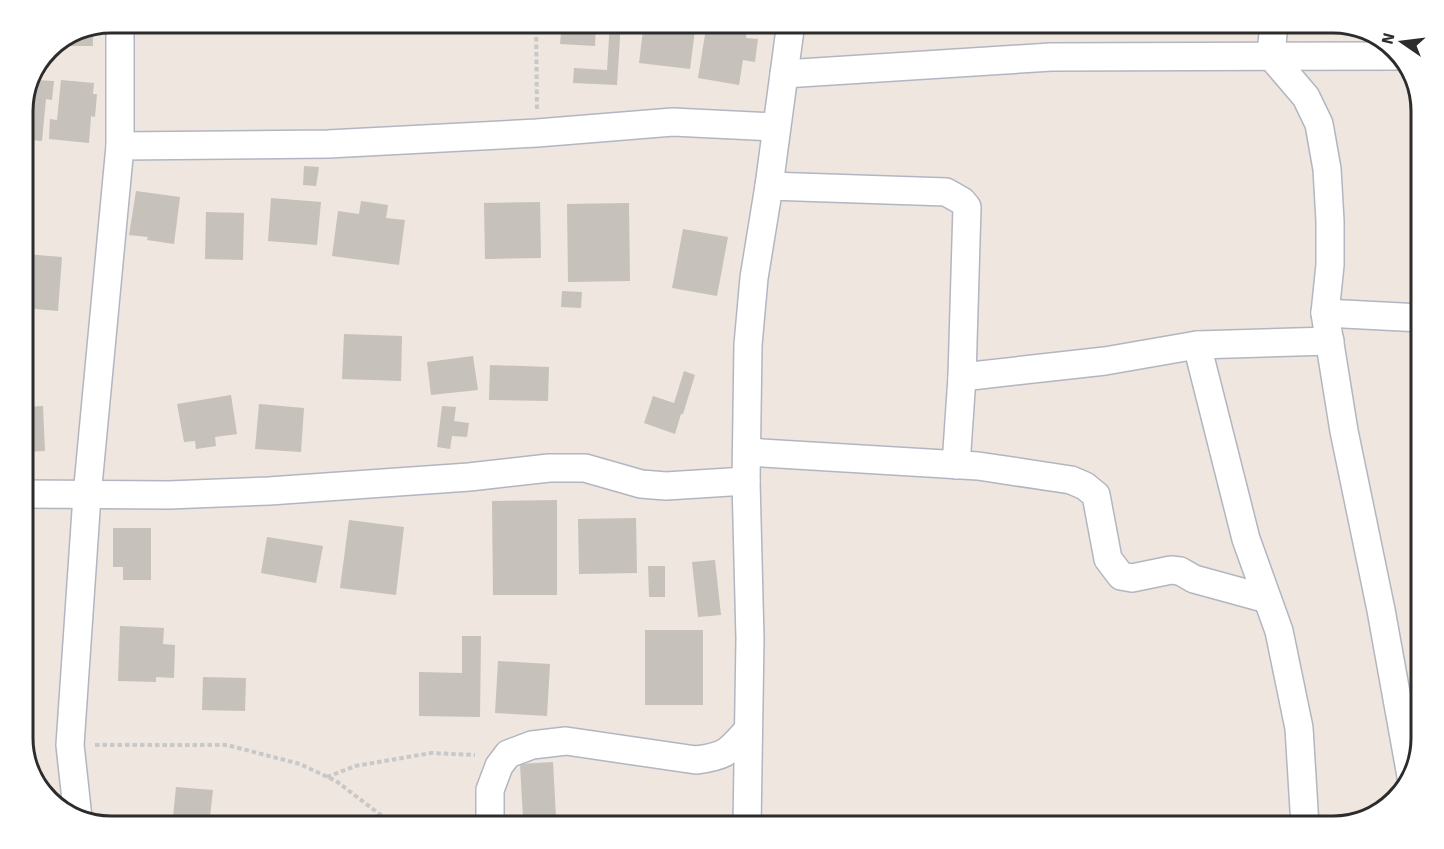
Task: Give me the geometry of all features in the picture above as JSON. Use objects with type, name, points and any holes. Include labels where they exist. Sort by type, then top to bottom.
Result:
[{"type":"street","points":[[77,808],[70,745],[87,496],[120,146],[120,33]]},
{"type":"street","points":[[747,816],[750,639],[747,481],[748,345],[754,278],[790,33]]},
{"type":"street","points":[[1273,33],[1271,56],[1306,96],[1319,124],[1327,169],[1330,221],[1330,265],[1325,313],[1344,431],[1381,610],[1408,759]]},
{"type":"street","points":[[784,74],[1051,57],[1372,56]]},
{"type":"street","points":[[120,146],[328,144],[537,133],[674,122],[776,127]]},
{"type":"street","points":[[769,186],[946,192],[962,201],[967,207],[962,377],[956,465]]},
{"type":"street","points":[[1325,313],[1411,317]]},
{"type":"street","points":[[962,377],[1105,361],[1197,345],[1330,342]]},
{"type":"street","points":[[1197,345],[1246,539],[1279,631],[1299,728],[1304,816]]},
{"type":"street","points":[[747,452],[978,466],[1071,480],[1085,486],[1096,495],[1108,559],[1121,576],[1132,578],[1172,570],[1180,571],[1194,579],[1267,599]]},
{"type":"street","points":[[33,494],[87,496],[269,491],[469,477],[549,468],[585,468],[641,484],[666,486],[747,481]]},
{"type":"street","points":[[490,816],[490,790],[499,766],[508,754],[532,745],[566,741],[696,760],[718,757],[730,749],[748,730]]},
{"type":"path","points":[[536,33],[537,133]]},
{"type":"path","points":[[70,745],[227,745],[300,764],[336,781],[382,816]]},
{"type":"path","points":[[327,777],[356,766],[431,753],[464,756],[508,754]]},
{"type":"building","points":[[561,33],[596,33],[595,46],[560,44]]},
{"type":"building","points":[[609,33],[620,33],[617,85],[573,83],[574,68],[607,70]]},
{"type":"building","points":[[643,33],[695,33],[690,69],[639,63]]},
{"type":"building","points":[[705,33],[747,33],[746,38],[758,39],[755,62],[743,60],[739,85],[698,78]]},
{"type":"building","points":[[93,36],[93,46],[68,46]]},
{"type":"building","points":[[40,80],[54,81],[52,100],[46,99],[42,141],[33,140],[33,106],[36,91]]},
{"type":"building","points":[[61,80],[94,83],[93,94],[97,94],[95,117],[91,116],[89,143],[49,139],[50,119],[57,120]]},
{"type":"building","points":[[304,166],[319,167],[316,186],[303,185]]},
{"type":"building","points":[[136,191],[180,197],[174,244],[129,235]]},
{"type":"building","points":[[271,198],[321,202],[317,245],[268,241]]},
{"type":"building","points":[[361,201],[388,205],[386,218],[405,220],[399,265],[332,256],[338,211],[359,214]]},
{"type":"building","points":[[540,202],[541,258],[485,259],[484,203]]},
{"type":"building","points":[[629,203],[630,281],[568,282],[567,204]]},
{"type":"building","points":[[206,212],[244,213],[243,260],[205,259]]},
{"type":"building","points":[[683,229],[728,237],[717,296],[672,288]]},
{"type":"building","points":[[33,255],[62,257],[58,311],[33,309]]},
{"type":"building","points":[[562,291],[582,292],[581,308],[561,307]]},
{"type":"building","points":[[344,334],[402,336],[401,381],[342,379]]},
{"type":"building","points":[[473,356],[478,390],[431,395],[427,362]]},
{"type":"building","points":[[490,365],[549,367],[548,401],[489,400]]},
{"type":"building","points":[[684,371],[695,375],[675,434],[644,423],[653,396],[674,403]]},
{"type":"building","points":[[231,395],[237,434],[215,437],[216,446],[196,449],[195,441],[184,442],[177,404]]},
{"type":"building","points":[[259,404],[304,408],[301,452],[255,449]]},
{"type":"building","points":[[33,406],[43,406],[45,451],[33,452]]},
{"type":"building","points":[[442,406],[456,407],[454,421],[469,423],[467,437],[452,436],[450,449],[437,447]]},
{"type":"building","points":[[557,500],[557,595],[493,595],[492,501]]},
{"type":"building","points":[[636,518],[637,573],[579,574],[578,519]]},
{"type":"building","points":[[349,520],[404,527],[396,595],[340,588]]},
{"type":"building","points":[[113,528],[151,528],[151,580],[123,580],[123,567],[113,567]]},
{"type":"building","points":[[267,537],[323,546],[316,583],[261,573]]},
{"type":"building","points":[[715,560],[721,615],[698,617],[692,562]]},
{"type":"building","points":[[648,566],[665,566],[665,597],[649,597]]},
{"type":"building","points":[[120,626],[164,628],[163,644],[175,645],[174,678],[156,677],[156,682],[118,681]]},
{"type":"building","points":[[645,630],[703,630],[703,705],[645,705]]},
{"type":"building","points":[[462,636],[481,636],[480,717],[419,716],[419,672],[462,673]]},
{"type":"building","points":[[498,661],[550,664],[547,716],[495,713]]},
{"type":"building","points":[[203,677],[246,678],[245,711],[202,710]]},
{"type":"building","points":[[553,762],[556,816],[523,816],[520,764]]},
{"type":"building","points":[[176,787],[213,790],[210,816],[173,816]]}]
